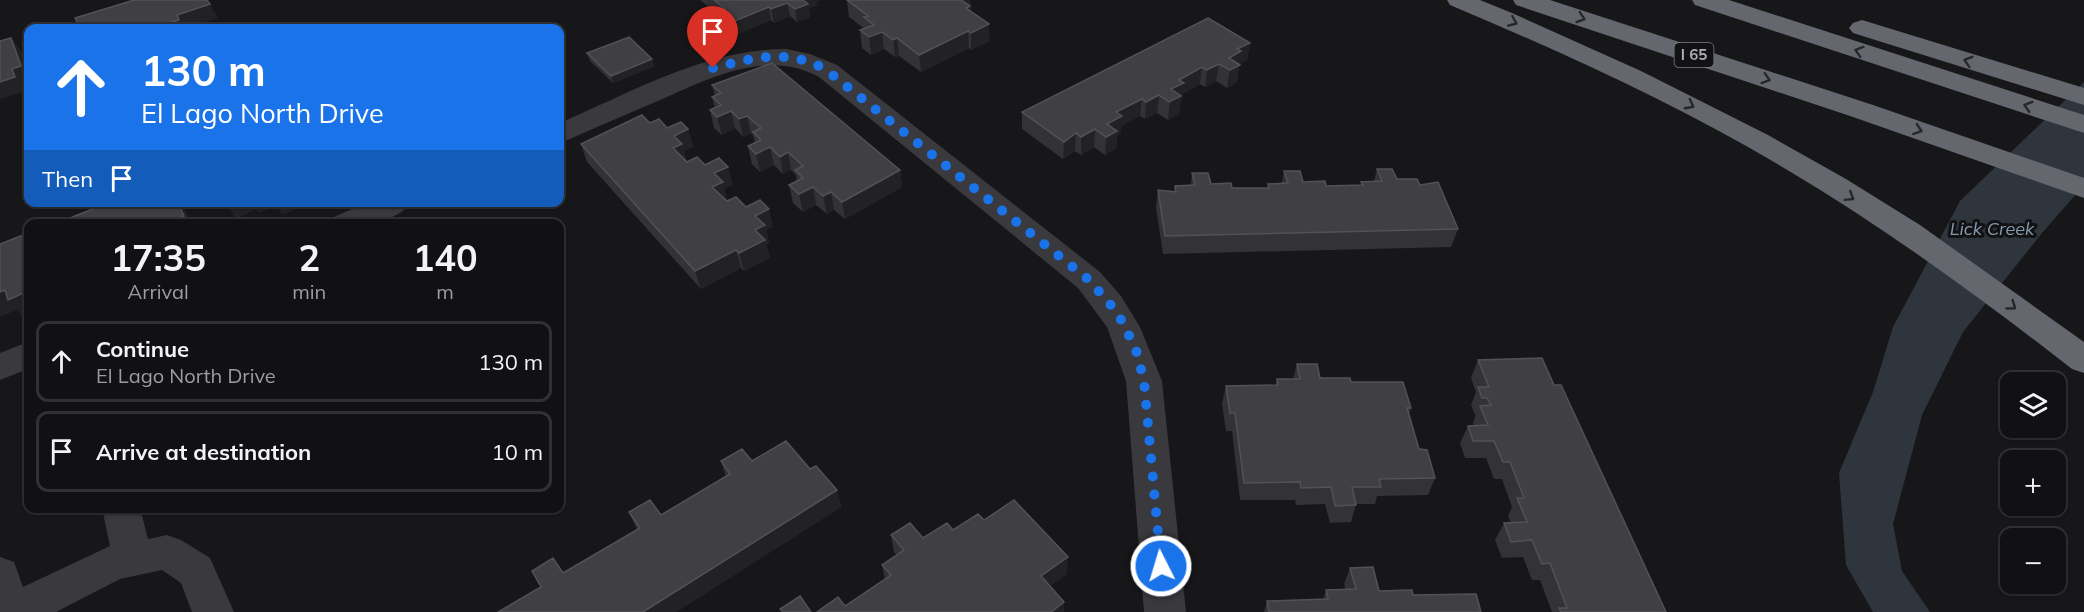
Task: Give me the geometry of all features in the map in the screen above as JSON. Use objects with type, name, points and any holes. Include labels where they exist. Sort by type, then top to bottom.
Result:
[{"type":"highway","points":[[1459,0],[1644,82],[1801,165],[1954,264],[2084,360]]},
{"type":"highway","name":"I 65","points":[[1526,0],[1863,111],[2084,188]]},
{"type":"highway","points":[[1704,0],[2084,124]]},
{"type":"highway","points":[[1775,0],[2084,97]]},
{"type":"street","points":[[564,132],[734,61],[773,56],[811,62],[828,71],[1089,280],[1115,310],[1136,350],[1144,381],[1165,612]]},
{"type":"street","points":[[357,219],[384,207]]},
{"type":"street","points":[[0,367],[24,357]]},
{"type":"street","points":[[122,513],[133,559]]},
{"type":"street","points":[[15,612],[113,563],[167,552],[196,571],[213,612]]},
{"type":"street","points":[[0,574],[9,612]]},
{"type":"water","name":"Lick Creek","points":[[2084,82],[2084,185],[2042,233],[1963,332],[1922,415],[1893,524],[1902,571],[1930,612],[1873,612],[1846,565],[1839,473],[1873,392],[1893,327],[1960,201]]},
{"type":"building","points":[[134,0],[207,0],[210,4],[177,15],[179,20],[166,24],[78,24],[75,18]]},
{"type":"building","points":[[714,0],[803,0],[808,4],[795,9],[787,3],[771,9],[769,7],[735,21]]},
{"type":"building","points":[[847,0],[961,0],[970,6],[966,8],[989,24],[971,33],[968,31],[919,55],[897,38],[893,40],[882,32],[869,37],[860,30],[874,25],[864,17],[868,16]]},
{"type":"building","points":[[1208,18],[1250,43],[1237,49],[1241,51],[1229,58],[1240,65],[1230,70],[1219,64],[1207,70],[1202,67],[1179,80],[1184,83],[1171,89],[1181,96],[1169,102],[1159,95],[1146,102],[1142,99],[1116,112],[1122,116],[1107,124],[1117,131],[1106,137],[1095,129],[1081,137],[1076,133],[1064,142],[1022,112]]},
{"type":"building","points":[[629,37],[652,59],[611,76],[587,53]]},
{"type":"building","points":[[11,38],[21,66],[12,69],[15,77],[0,82],[0,41]]},
{"type":"building","points":[[772,63],[900,170],[842,202],[831,192],[823,196],[813,187],[799,194],[789,185],[803,178],[795,170],[803,166],[788,152],[780,157],[770,147],[756,154],[748,146],[761,140],[753,132],[761,128],[747,116],[739,119],[731,111],[717,117],[710,110],[721,105],[712,97],[721,93],[712,85]]},
{"type":"building","points":[[642,115],[650,123],[659,119],[667,128],[681,122],[688,129],[674,136],[682,144],[673,148],[687,162],[697,157],[705,165],[719,158],[728,167],[714,173],[723,182],[712,187],[727,201],[736,197],[746,207],[760,200],[769,209],[755,216],[765,225],[755,230],[765,240],[739,253],[736,250],[695,271],[581,144]]},
{"type":"building","points":[[1377,169],[1392,169],[1397,179],[1417,179],[1420,185],[1438,182],[1458,229],[1165,236],[1158,190],[1176,192],[1175,186],[1195,185],[1192,173],[1208,173],[1211,184],[1231,183],[1232,188],[1269,188],[1268,184],[1288,183],[1284,171],[1300,171],[1303,182],[1325,181],[1326,186],[1363,185],[1361,182],[1382,181]]},
{"type":"building","points":[[98,207],[180,207],[184,216],[176,219],[68,219]]},
{"type":"building","points":[[24,235],[24,293],[8,300],[5,290],[0,292],[0,244]]},
{"type":"building","points":[[1542,358],[1554,385],[1561,385],[1666,612],[1561,612],[1559,608],[1567,608],[1550,563],[1542,564],[1532,540],[1511,542],[1504,523],[1527,522],[1517,498],[1524,498],[1510,462],[1503,462],[1494,441],[1473,441],[1468,426],[1488,425],[1480,406],[1491,405],[1487,398],[1482,398],[1478,387],[1489,387],[1478,360]]},
{"type":"building","points":[[1297,364],[1317,364],[1320,378],[1350,378],[1351,382],[1403,382],[1411,408],[1407,408],[1419,449],[1427,450],[1435,478],[1379,479],[1381,487],[1352,487],[1356,505],[1335,506],[1331,487],[1301,488],[1300,482],[1244,483],[1235,413],[1230,413],[1226,386],[1278,385],[1277,379],[1300,379]]},
{"type":"building","points":[[786,441],[810,469],[816,466],[837,490],[643,612],[498,612],[541,587],[532,571],[553,558],[563,573],[640,528],[629,512],[650,500],[661,515],[730,474],[721,461],[742,449],[752,461]]},
{"type":"building","points":[[1014,500],[1068,557],[1041,576],[1064,602],[1051,612],[817,612],[838,597],[845,606],[891,575],[882,565],[904,550],[891,535],[910,523],[923,538],[947,523],[953,530],[978,514],[984,520]]},
{"type":"building","points":[[1373,567],[1379,591],[1412,590],[1413,595],[1476,594],[1481,612],[1269,612],[1267,601],[1328,599],[1326,590],[1356,589],[1350,568]]},
{"type":"building","points":[[800,596],[811,612],[783,612],[780,609]]},
{"type":"route","points":[[713,68],[751,58],[781,56],[811,62],[825,69],[1089,280],[1115,310],[1136,350],[1144,381],[1161,566]]}]
